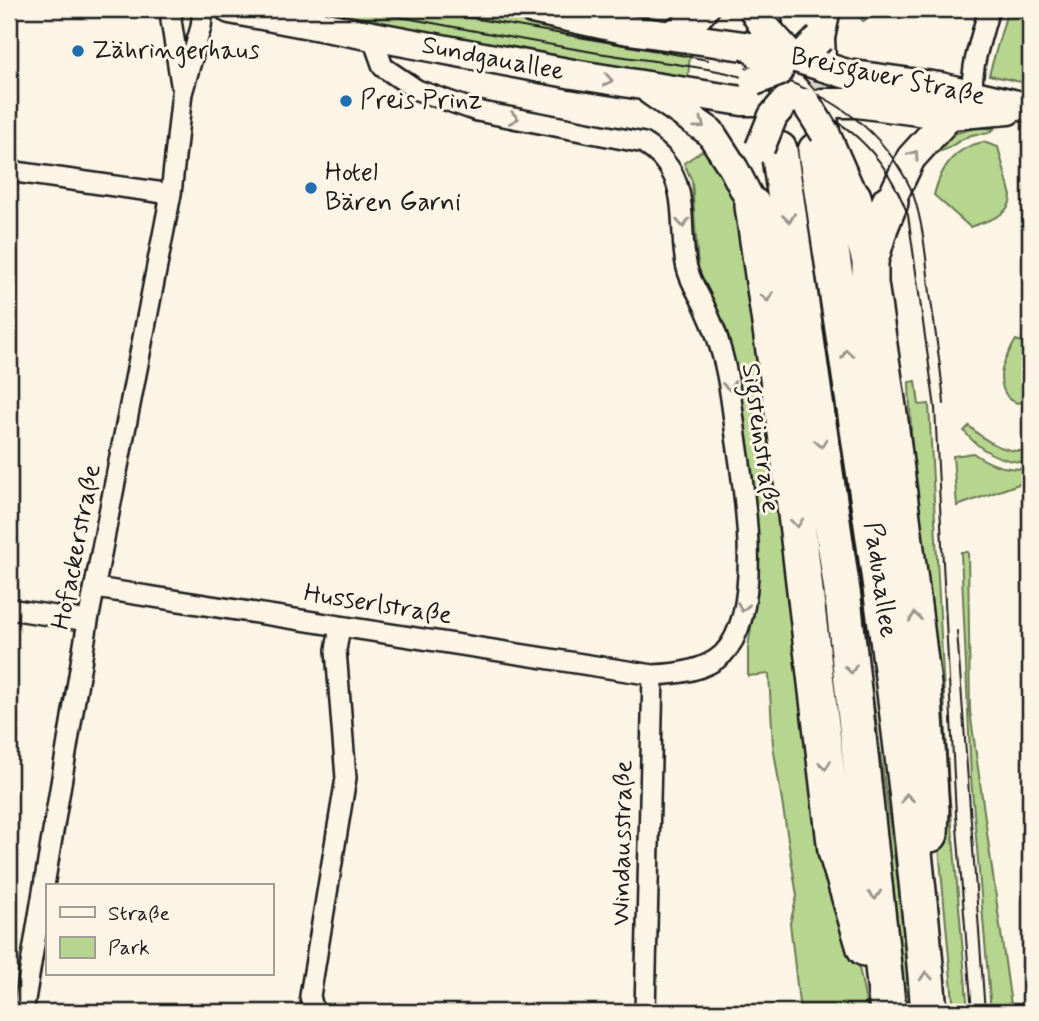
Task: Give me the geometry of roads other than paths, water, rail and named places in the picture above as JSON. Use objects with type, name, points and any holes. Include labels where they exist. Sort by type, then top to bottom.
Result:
[{"type":"highway","name":"Paduaallee","points":[[770,149],[843,598],[886,1012]]},
{"type":"highway","name":"Paduaallee","points":[[834,162],[923,939],[929,1012]]},
{"type":"highway","points":[[834,162],[870,261]]},
{"type":"highway","points":[[890,202],[870,261],[870,283],[923,685],[931,810],[923,939]]},
{"type":"highway","points":[[753,206],[788,447],[836,851],[886,1012]]},
{"type":"street","name":"Hofackerstraße","points":[[173,9],[172,20],[182,93]]},
{"type":"street","name":"Hofackerstraße","points":[[23,1012],[88,621],[171,194],[182,93],[201,27],[203,9]]},
{"type":"street","name":"Sundgauallee","points":[[230,9],[685,93]]},
{"type":"street","points":[[532,9],[629,30],[751,47],[811,84]]},
{"type":"street","points":[[671,35],[690,24],[704,9]]},
{"type":"street","points":[[753,9],[811,84]]},
{"type":"street","points":[[890,202],[911,158],[965,107],[989,9]]},
{"type":"street","points":[[815,20],[811,84],[834,162]]},
{"type":"street","name":"Sigsteinstraße","points":[[372,36],[383,68],[417,90],[477,111],[644,143],[664,159],[675,176],[680,197],[687,268],[708,313],[730,383],[749,556],[741,620],[734,638],[721,656],[684,673],[653,675]]},
{"type":"street","points":[[753,206],[754,171],[770,149],[773,116],[811,84]]},
{"type":"street","name":"Breisgauer Straße","points":[[685,93],[811,84],[940,86],[965,107],[1028,108]]},
{"type":"street","points":[[643,86],[710,132],[734,169],[753,206]]},
{"type":"street","points":[[9,171],[171,194]]},
{"type":"street","name":"Husserlstraße","points":[[96,588],[653,675]]},
{"type":"street","points":[[9,609],[88,621]]},
{"type":"street","points":[[314,1012],[310,996],[346,778],[336,650],[340,627]]},
{"type":"street","name":"Windausstraße","points":[[645,1012],[653,675]]},
{"type":"tunnel","points":[[802,29],[814,133]]},
{"type":"tram line","points":[[357,9],[738,76],[779,91],[823,112],[858,138],[886,171],[908,215],[935,408],[956,815],[972,1012]]},
{"type":"tram line","points":[[422,9],[708,60]]},
{"type":"tram line","points":[[746,68],[788,81],[845,111],[878,140],[904,175],[917,206],[922,231],[944,404]]},
{"type":"tram line","points":[[957,631],[985,1012]]},
{"type":"place","name":"Zähringerhaus","points":[[78,51]]},
{"type":"place","name":"Preis Prinz","points":[[346,101]]},
{"type":"place","name":"Hotel Bären Garni","points":[[311,188]]}]
